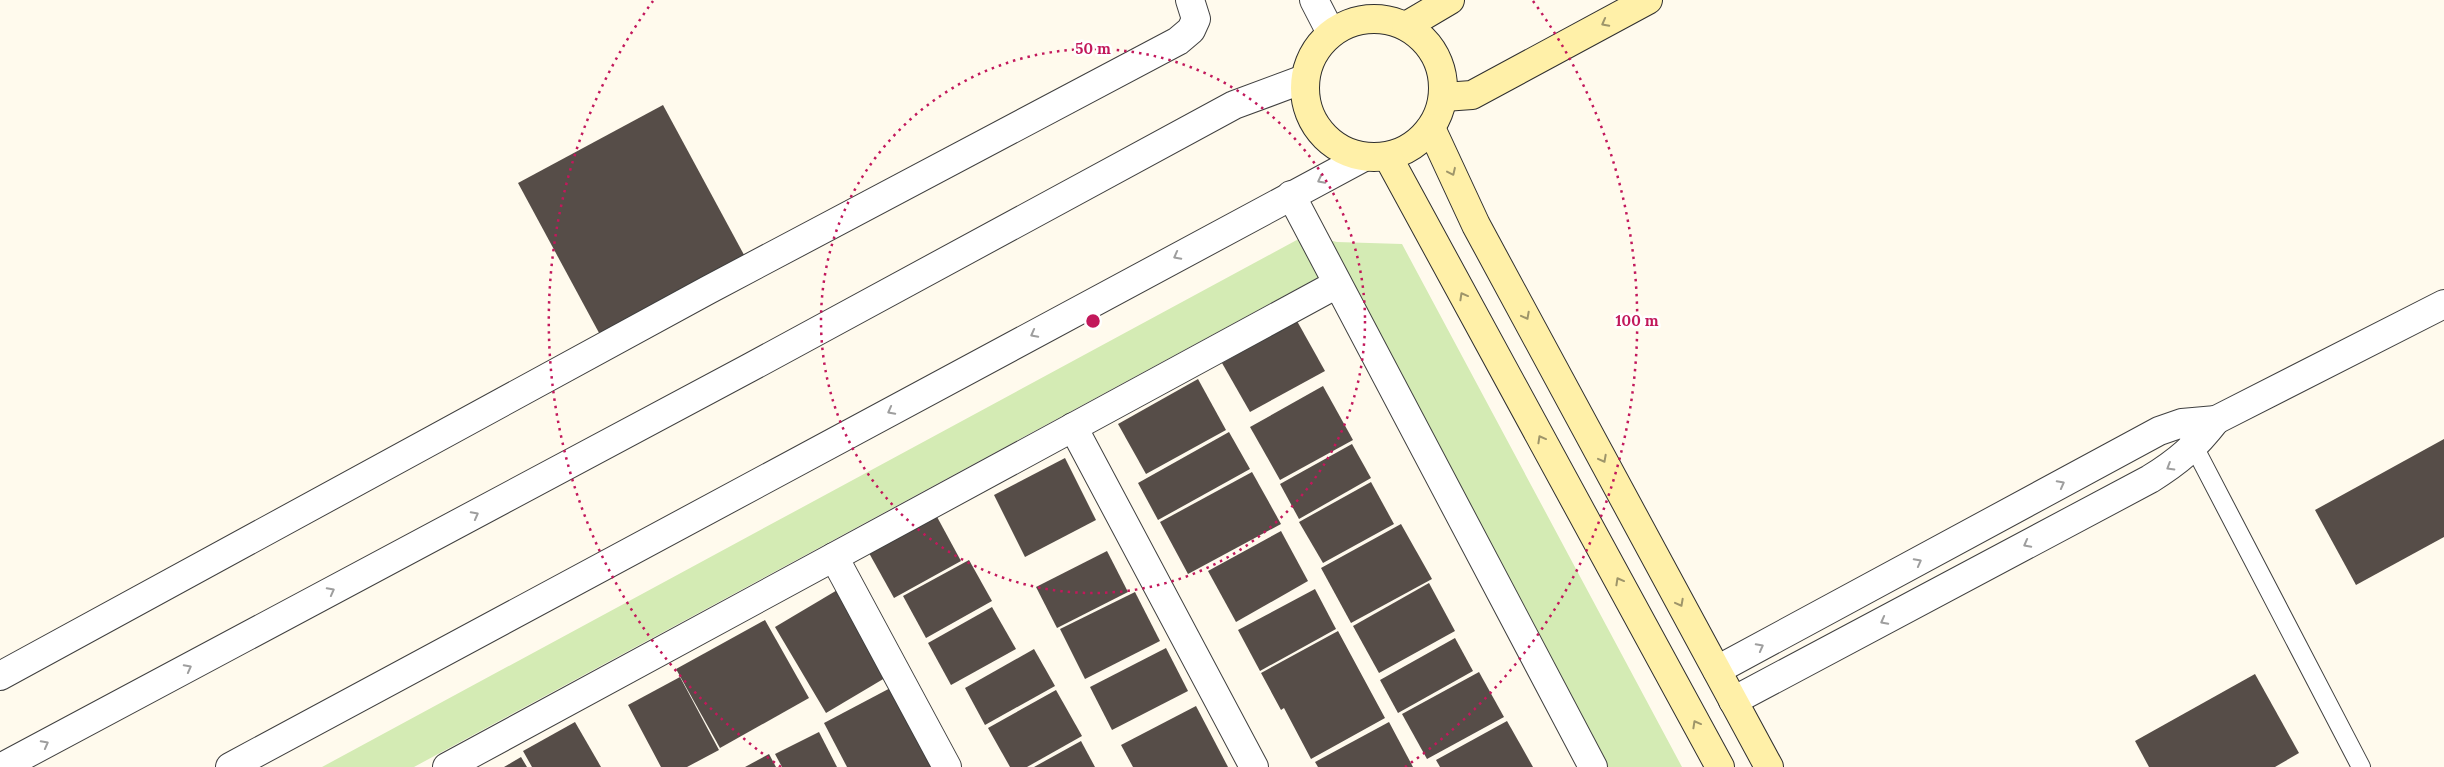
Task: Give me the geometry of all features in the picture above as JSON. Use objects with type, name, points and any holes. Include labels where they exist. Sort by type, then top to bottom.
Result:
[{"type":"main road","points":[[1406,26],[1450,0]]},
{"type":"main road","points":[[1444,97],[1472,95],[1648,0]]},
{"type":"main road","points":[[1383,18],[1406,26],[1430,46],[1441,70],[1444,97],[1432,128],[1416,144],[1376,157],[1341,150],[1318,131],[1305,104],[1304,79],[1313,53],[1331,33],[1355,21],[1383,18]]},
{"type":"main road","points":[[1432,128],[1476,225],[1769,767]]},
{"type":"main road","points":[[1376,157],[1720,767]]},
{"type":"street","points":[[0,676],[708,290],[1178,40],[1191,30],[1196,19],[1190,0]]},
{"type":"street","points":[[1314,0],[1331,33]]},
{"type":"street","points":[[2,767],[741,373],[1234,105],[1304,79]]},
{"type":"street","points":[[230,767],[1291,195],[1376,157]]},
{"type":"street","points":[[1291,195],[1336,284],[1593,767]]},
{"type":"street","points":[[446,767],[1336,284]]},
{"type":"street","points":[[1717,670],[2159,431],[2182,423],[2216,420],[2444,304]]},
{"type":"street","points":[[1733,701],[2150,479],[2177,462],[2195,447],[2216,420]]},
{"type":"street","points":[[1073,427],[1254,767]]},
{"type":"street","points":[[834,557],[947,767]]},
{"type":"lane","points":[[2182,423],[2361,767]]},
{"type":"green space","points":[[1306,235],[1337,242],[1402,244],[1682,767],[1605,767],[1332,270],[414,767],[322,767]]},
{"type":"building","points":[[663,105],[756,277],[611,355],[518,183]]},
{"type":"building","points":[[1297,321],[1325,371],[1250,412],[1222,363]]},
{"type":"building","points":[[1198,379],[1226,430],[1146,474],[1118,424]]},
{"type":"building","points":[[1323,386],[1353,440],[1280,480],[1250,427]]},
{"type":"building","points":[[1229,432],[1250,469],[1158,520],[1138,483]]},
{"type":"building","points":[[2444,439],[2444,537],[2356,585],[2315,510]]},
{"type":"building","points":[[1352,444],[1371,478],[1299,519],[1280,484]]},
{"type":"building","points":[[1065,458],[1096,520],[1025,557],[994,495]]},
{"type":"building","points":[[1252,472],[1281,524],[1188,574],[1160,522]]},
{"type":"building","points":[[1371,482],[1394,524],[1323,563],[1299,522]]},
{"type":"building","points":[[936,515],[961,561],[894,598],[869,553]]},
{"type":"building","points":[[1401,524],[1432,579],[1351,623],[1321,568]]},
{"type":"building","points":[[1281,531],[1308,581],[1236,622],[1208,571]]},
{"type":"building","points":[[1107,551],[1128,592],[1057,628],[1036,587]]},
{"type":"building","points":[[969,560],[992,601],[926,638],[903,596]]},
{"type":"building","points":[[1429,583],[1455,631],[1379,673],[1353,626]]},
{"type":"building","points":[[839,589],[890,675],[826,713],[775,627]]},
{"type":"building","points":[[1315,589],[1336,629],[1260,671],[1238,630]]},
{"type":"building","points":[[1135,592],[1160,641],[1085,679],[1060,629]]},
{"type":"building","points":[[992,607],[1016,649],[951,685],[928,643]]},
{"type":"building","points":[[765,620],[809,698],[720,748],[676,669]]},
{"type":"building","points":[[1338,631],[1385,718],[1311,759],[1284,708],[1281,710],[1261,673]]},
{"type":"building","points":[[1455,638],[1473,671],[1398,713],[1380,680]]},
{"type":"building","points":[[1166,648],[1188,691],[1112,730],[1090,687]]},
{"type":"building","points":[[1034,649],[1055,686],[985,725],[965,688]]},
{"type":"building","points":[[1479,672],[1504,717],[1427,759],[1402,714]]},
{"type":"building","points":[[2255,674],[2299,753],[2275,767],[2149,767],[2135,741]]},
{"type":"building","points":[[680,677],[719,750],[687,767],[661,767],[628,705]]},
{"type":"building","points":[[896,685],[934,767],[847,767],[824,723]]},
{"type":"building","points":[[1056,690],[1082,736],[1027,767],[1010,767],[988,728]]},
{"type":"building","points":[[1196,706],[1228,767],[1133,767],[1121,745]]},
{"type":"building","points":[[1507,721],[1533,767],[1440,767],[1436,760]]},
{"type":"building","points":[[575,722],[601,767],[532,767],[523,751]]},
{"type":"building","points":[[1389,722],[1413,767],[1318,767],[1315,762]]},
{"type":"building","points":[[819,732],[837,767],[782,767],[775,754]]},
{"type":"building","points":[[1081,741],[1095,767],[1034,767]]},
{"type":"building","points":[[769,754],[776,767],[745,767]]},
{"type":"building","points":[[521,757],[527,767],[504,767]]}]
